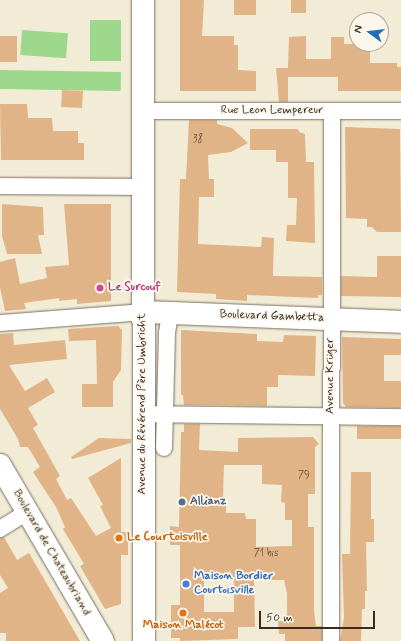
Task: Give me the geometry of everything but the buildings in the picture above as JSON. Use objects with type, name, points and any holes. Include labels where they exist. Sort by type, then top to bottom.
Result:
[{"type":"main road","name":"Avenue du Révérend Père Umbricht","points":[[143,0],[144,641]]},
{"type":"main road","name":"Boulevard Gambetta","points":[[143,312],[401,322]]},
{"type":"main road","name":"Boulevard de Chateaubriand","points":[[0,465],[103,641]]},
{"type":"street","name":"Rue Leon Lempereur","points":[[143,111],[401,111]]},
{"type":"street","name":"Avenue Krüger","points":[[331,641],[330,319],[332,111]]},
{"type":"street","points":[[0,186],[143,187]]},
{"type":"street","points":[[0,323],[143,312]]},
{"type":"street","points":[[164,448],[166,333],[170,314]]},
{"type":"street","points":[[143,414],[401,416]]},
{"type":"street","points":[[0,529],[27,512]]},
{"type":"green space","points":[[90,20],[121,20],[121,61],[90,61]]},
{"type":"green space","points":[[22,30],[68,33],[66,58],[20,55]]},
{"type":"green space","points":[[0,70],[121,72],[121,91],[0,89]]},
{"type":"place","name":"Le Surcouf","points":[[100,288]]},
{"type":"place","name":"Allianz","points":[[182,502]]},
{"type":"place","name":"Le Courtoisville","points":[[119,538]]},
{"type":"place","name":"Maison Bordier Courtoisville","points":[[186,584]]},
{"type":"place","name":"Maison Malécot","points":[[183,613]]}]
